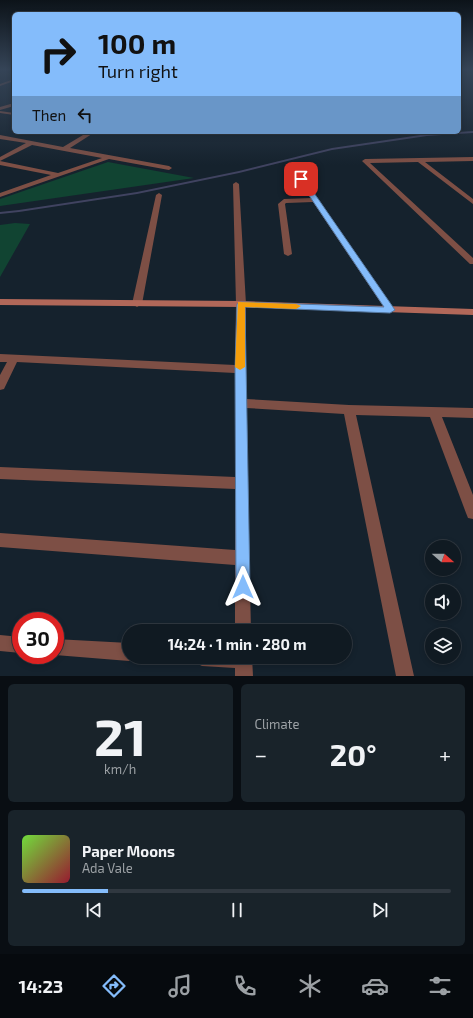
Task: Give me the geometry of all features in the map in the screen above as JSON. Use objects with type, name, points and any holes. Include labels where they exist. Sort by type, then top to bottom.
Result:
[{"type":"main road","points":[[0,302],[241,304],[473,312]]},
{"type":"street","points":[[0,111],[12,105]]},
{"type":"street","points":[[0,111],[12,114]]},
{"type":"street","points":[[64,149],[89,134]]},
{"type":"street","points":[[0,137],[169,168]]},
{"type":"street","points":[[0,159],[31,143]]},
{"type":"street","points":[[0,195],[108,158]]},
{"type":"street","points":[[473,159],[365,161],[473,262]]},
{"type":"street","points":[[419,160],[473,202]]},
{"type":"street","points":[[0,163],[58,175]]},
{"type":"street","points":[[301,179],[390,310]]},
{"type":"street","points":[[236,184],[241,304],[240,369],[243,624]]},
{"type":"street","points":[[0,187],[14,190]]},
{"type":"street","points":[[137,304],[159,195]]},
{"type":"street","points":[[288,254],[282,204],[284,201],[315,200]]},
{"type":"street","points":[[0,358],[240,369]]},
{"type":"street","points":[[0,386],[14,358]]},
{"type":"street","points":[[241,403],[349,410],[473,413]]},
{"type":"street","points":[[349,410],[404,676]]},
{"type":"street","points":[[434,412],[473,513]]},
{"type":"street","points":[[0,473],[242,483]]},
{"type":"street","points":[[0,540],[243,558]]},
{"type":"street","points":[[0,643],[12,644]]},
{"type":"street","points":[[64,648],[122,652]]},
{"type":"green space","points":[[108,162],[194,178],[0,206],[0,199]]},
{"type":"green space","points":[[15,223],[30,224],[0,277],[0,225]]},
{"type":"waterway","points":[[461,133],[473,132]]},
{"type":"waterway","points":[[0,213],[137,193],[239,172],[332,149],[442,134]]},
{"type":"slow traffic","points":[[240,367],[241,304],[296,306]]},
{"type":"route","points":[[243,587],[240,369],[241,304],[390,310],[301,179]]}]
